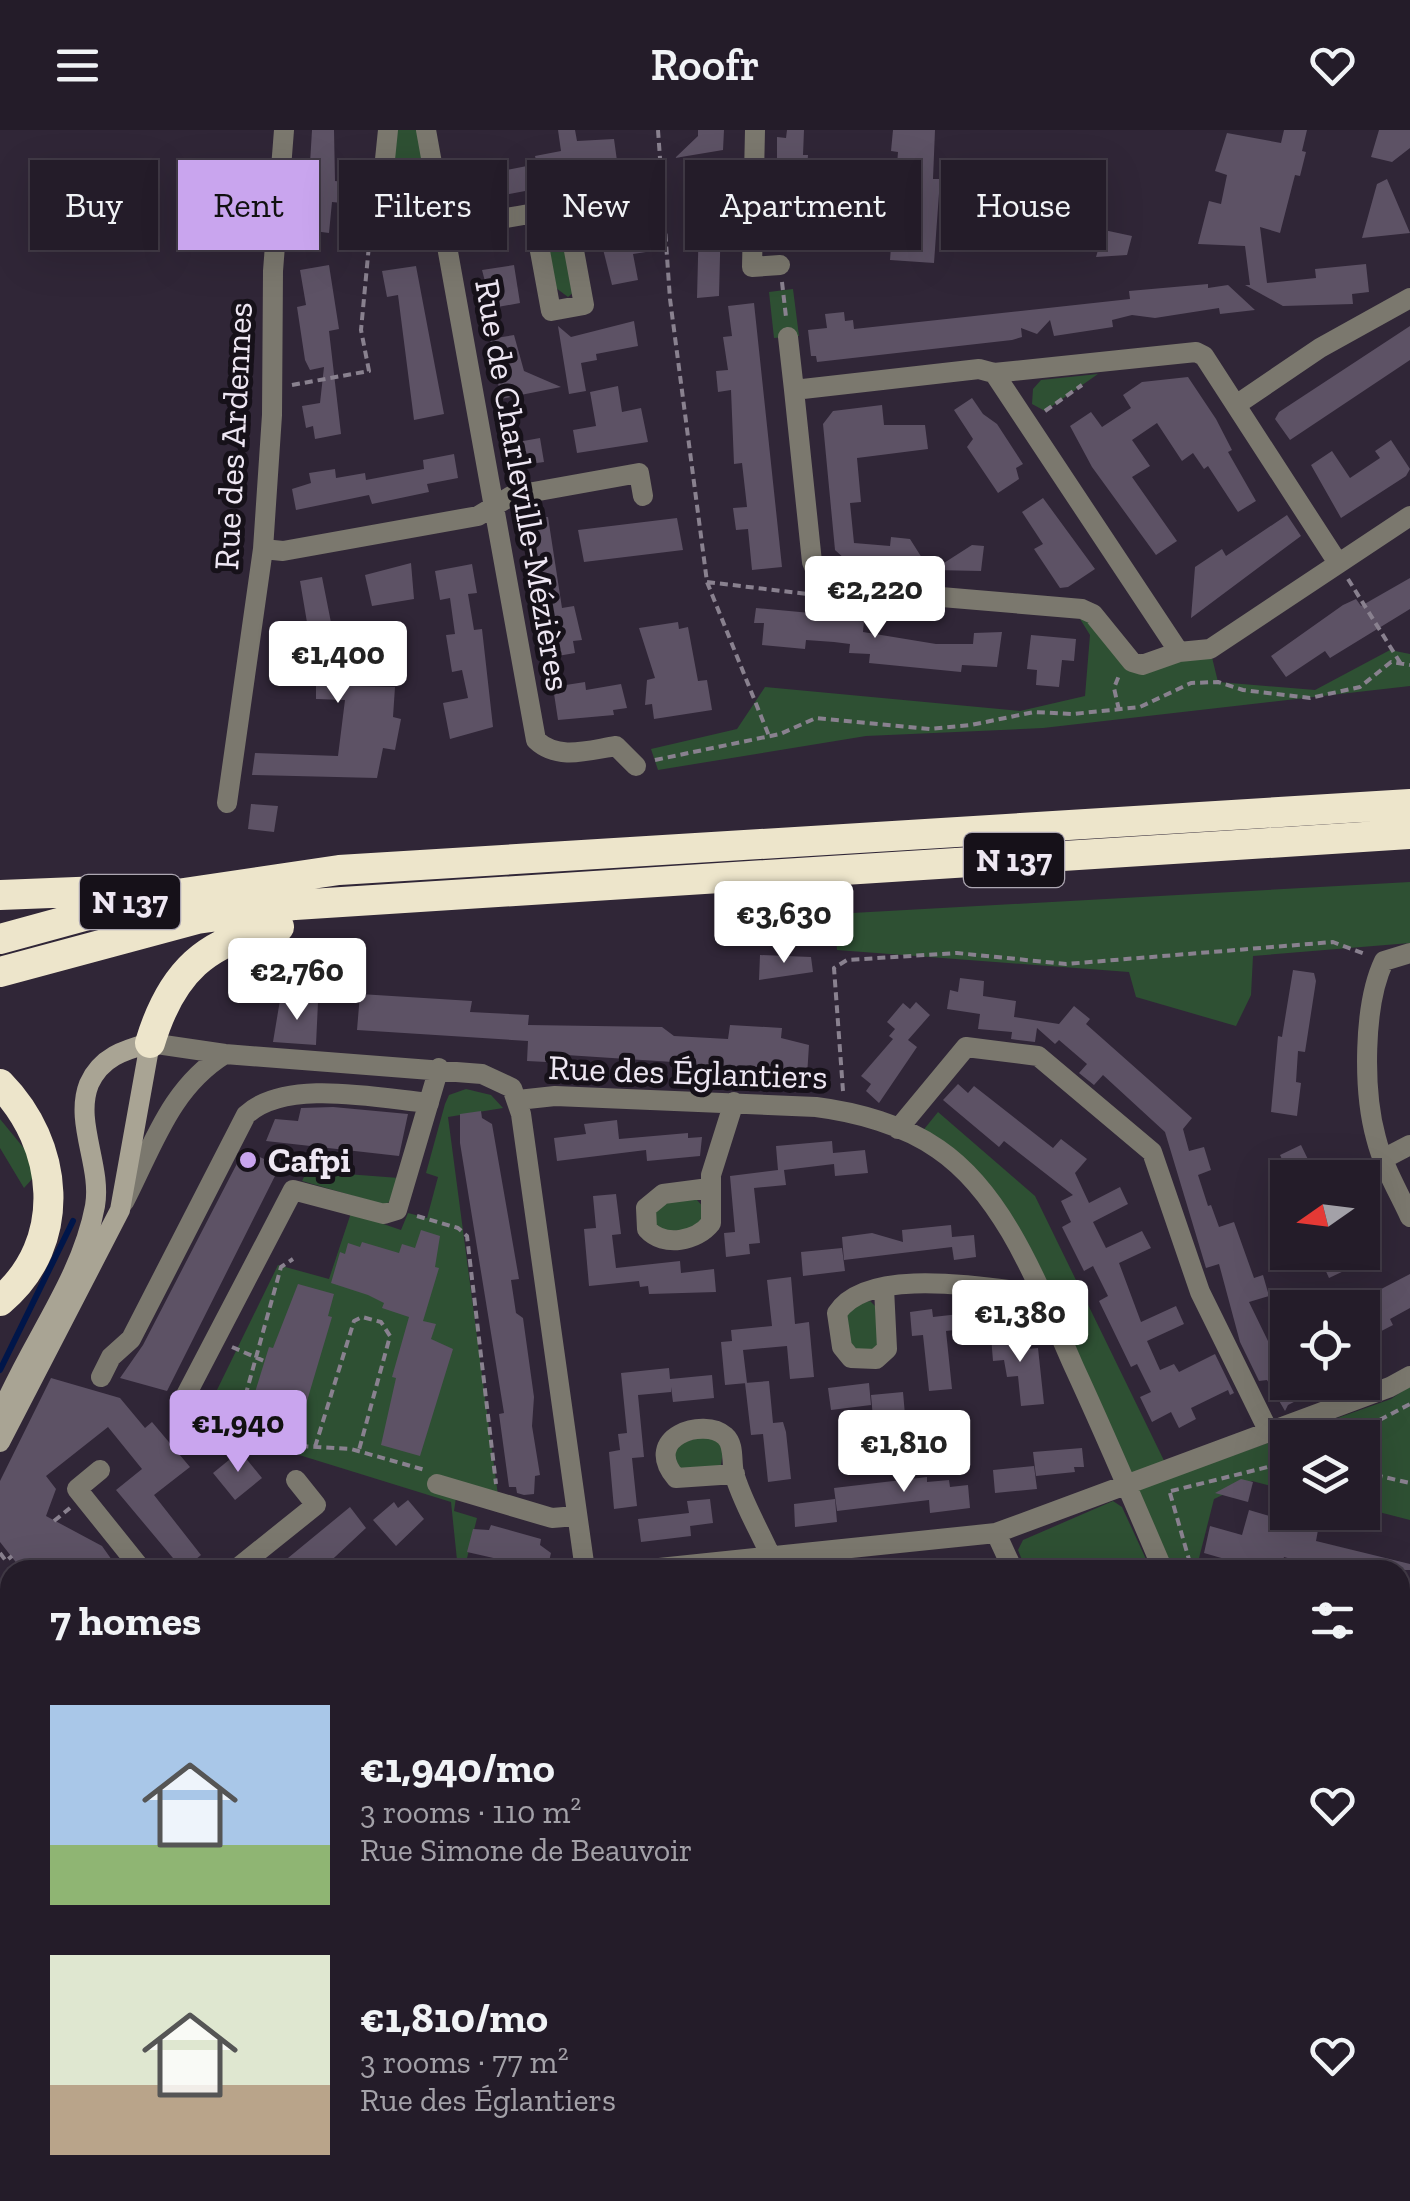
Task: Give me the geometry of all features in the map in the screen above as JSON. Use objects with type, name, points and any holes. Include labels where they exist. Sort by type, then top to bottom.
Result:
[{"type":"highway","name":"N 137","points":[[0,940],[96,910],[202,888],[356,869],[1410,804]]},
{"type":"highway","name":"N 137","points":[[0,972],[198,920],[295,905],[1410,834]]},
{"type":"highway","points":[[0,895],[202,888]]},
{"type":"highway","points":[[150,1043],[176,987],[216,943],[250,932],[495,891]]},
{"type":"highway","points":[[0,1084],[31,1120],[41,1144],[50,1197],[40,1246],[25,1272],[0,1301]]},
{"type":"street","name":"Rue des Ardennes","points":[[227,803],[262,549],[284,130]]},
{"type":"street","points":[[385,160],[388,130]]},
{"type":"street","name":"Rue de Charleville-Mézières","points":[[426,130],[431,160]]},
{"type":"street","points":[[756,130],[752,267],[780,266]]},
{"type":"street","points":[[566,208],[584,304],[551,311],[532,214],[566,208]]},
{"type":"street","name":"Rue de Charleville-Mézières","points":[[448,250],[536,740],[545,749],[566,753],[616,746],[636,766]]},
{"type":"street","points":[[1236,405],[1320,348],[1410,298]]},
{"type":"street","points":[[788,337],[812,562],[834,588],[1072,606],[1094,614],[1132,662],[1156,662],[1179,652],[1210,649],[1410,516]]},
{"type":"street","points":[[794,390],[980,369],[994,373],[1196,352],[1204,356],[1338,564]]},
{"type":"street","points":[[994,373],[1179,652]]},
{"type":"street","points":[[262,549],[283,551],[478,516],[510,496],[638,473],[643,496]]},
{"type":"street","points":[[1410,953],[1384,961],[1375,980],[1368,1037],[1374,1133],[1382,1160],[1410,1217]]},
{"type":"street","points":[[120,1210],[150,1043]]},
{"type":"street","points":[[0,1416],[90,1227],[97,1187],[84,1111],[90,1084],[105,1061],[150,1043],[224,1054],[439,1068],[496,1077],[506,1082],[518,1100]]},
{"type":"street","points":[[769,1560],[996,1533],[1270,1432],[1200,1292],[1152,1152],[1038,1056],[966,1047],[898,1129]]},
{"type":"street","points":[[0,1442],[182,1088],[198,1070],[224,1054]]},
{"type":"street","points":[[237,1420],[185,1404],[293,1190],[384,1214],[398,1210],[439,1068]]},
{"type":"street","points":[[101,1376],[111,1357],[131,1340],[246,1114],[258,1103],[288,1093],[429,1103]]},
{"type":"street","name":"Rue des Églantiers","points":[[584,1560],[518,1100],[555,1096],[734,1102],[844,1111],[898,1129],[938,1148],[971,1178],[1004,1224],[1041,1294],[1159,1560]]},
{"type":"street","points":[[709,1188],[734,1102]]},
{"type":"street","points":[[1382,1160],[1410,1145]]},
{"type":"street","points":[[884,1288],[935,1283],[1041,1294]]},
{"type":"street","points":[[1300,1420],[1410,1376]]},
{"type":"street","points":[[100,1470],[77,1488],[134,1560]]},
{"type":"street","points":[[735,1474],[772,1559]]},
{"type":"street","points":[[247,1560],[316,1504],[296,1480]]},
{"type":"street","points":[[437,1484],[552,1518],[576,1516]]},
{"type":"street","points":[[996,1533],[1008,1560]]},
{"type":"path","points":[[658,130],[670,300],[708,582],[769,736]]},
{"type":"path","points":[[272,389],[369,371],[361,330],[368,250]]},
{"type":"path","points":[[780,266],[788,337]]},
{"type":"path","points":[[1028,422],[1098,374],[1096,362]]},
{"type":"path","points":[[1338,564],[1401,664]]},
{"type":"path","points":[[708,582],[807,594],[822,578]]},
{"type":"path","points":[[636,766],[769,736],[816,718],[930,728],[994,722],[1034,712],[1073,714],[1140,708],[1192,684],[1218,682],[1243,690],[1310,698],[1360,687],[1395,654]]},
{"type":"path","points":[[1390,662],[1410,666]]},
{"type":"path","points":[[844,1111],[834,968],[847,960],[957,953],[1066,964],[1333,942],[1384,961]]},
{"type":"path","points":[[398,1210],[458,1228],[467,1236],[499,1503]]},
{"type":"path","points":[[293,1258],[281,1267],[237,1420],[287,1442],[359,1450],[432,1472],[437,1484]]},
{"type":"path","points":[[315,1447],[354,1321],[362,1317],[380,1322],[390,1336],[359,1450]]},
{"type":"path","points":[[216,1338],[264,1360]]},
{"type":"path","points":[[1380,1420],[1410,1404]]},
{"type":"path","points":[[1170,1491],[1270,1466]]},
{"type":"path","points":[[1163,1469],[1189,1560]]},
{"type":"path","points":[[1380,1476],[1410,1483]]},
{"type":"path","points":[[7,1560],[12,1556]]},
{"type":"green space","points":[[395,130],[418,130],[423,160],[392,160]]},
{"type":"green space","points":[[549,250],[567,250],[575,291],[568,297],[556,288]]},
{"type":"green space","points":[[793,289],[799,336],[774,338],[769,292]]},
{"type":"green space","points":[[1098,374],[1045,411],[1032,404],[1033,389],[1041,380]]},
{"type":"green space","points":[[1072,606],[1132,662],[1210,649],[1218,682],[1315,690],[1390,650],[1410,654],[1410,686],[1043,728],[866,736],[658,770],[651,749],[737,729],[765,687],[1020,711],[1085,696],[1090,635]]},
{"type":"green space","points":[[1410,882],[1410,943],[1253,956],[1251,995],[1236,1026],[1136,997],[1129,972],[837,950],[834,914]]},
{"type":"green space","points":[[466,1089],[491,1095],[503,1108],[448,1117],[499,1503],[457,1491],[454,1511],[477,1518],[466,1560],[457,1560],[451,1502],[235,1435],[242,1400],[216,1392],[278,1265],[329,1279],[351,1213],[401,1230],[408,1213],[427,1218],[438,1177],[426,1173],[449,1095]]},
{"type":"green space","points":[[938,1112],[1035,1196],[1172,1477],[1270,1442],[1270,1486],[1252,1481],[1214,1499],[1199,1560],[1166,1560],[1011,1222],[921,1133]]},
{"type":"green space","points":[[0,1119],[27,1152],[33,1178],[24,1188],[0,1148]]},
{"type":"green space","points":[[307,1171],[399,1178],[393,1199],[385,1205],[302,1181]]},
{"type":"green space","points":[[696,1199],[706,1210],[697,1229],[659,1232],[651,1212],[661,1201]]},
{"type":"green space","points":[[870,1301],[878,1309],[882,1341],[868,1355],[851,1346],[845,1320],[849,1307]]},
{"type":"green space","points":[[1410,1386],[1410,1520],[1380,1512],[1380,1420],[1332,1420],[1391,1399]]},
{"type":"green space","points":[[709,1435],[724,1444],[721,1465],[686,1472],[676,1465],[674,1445]]},
{"type":"green space","points":[[1113,1501],[1122,1507],[1146,1560],[1022,1560],[1018,1550],[1023,1540]]},
{"type":"building","points":[[312,130],[334,130],[339,203],[332,202],[329,233],[319,232],[319,160],[310,160]]},
{"type":"building","points":[[558,130],[575,130],[577,141],[614,139],[617,160],[536,160],[535,156],[561,151]]},
{"type":"building","points":[[698,130],[724,130],[723,150],[675,158],[698,136]]},
{"type":"building","points":[[787,130],[804,130],[803,155],[808,155],[808,160],[777,160],[777,137],[786,138]]},
{"type":"building","points":[[893,130],[935,130],[933,179],[940,179],[934,263],[890,260],[891,250],[921,250],[921,160],[897,160],[898,152],[891,151]]},
{"type":"building","points":[[1284,130],[1307,130],[1302,151],[1306,152],[1300,176],[1295,175],[1280,233],[1260,227],[1267,283],[1316,278],[1315,269],[1366,264],[1369,292],[1352,294],[1353,304],[1283,306],[1245,285],[1250,285],[1245,246],[1198,244],[1209,201],[1221,204],[1227,175],[1215,171],[1227,133],[1281,143]]},
{"type":"building","points":[[1379,130],[1410,130],[1410,148],[1392,162],[1371,157]]},
{"type":"building","points":[[527,166],[527,191],[507,194],[507,170]]},
{"type":"building","points":[[1387,179],[1410,233],[1362,238],[1377,184]]},
{"type":"building","points":[[1106,230],[1132,236],[1127,255],[1096,257],[1098,250],[1106,250]]},
{"type":"building","points":[[603,250],[646,250],[633,254],[638,280],[612,285]]},
{"type":"building","points":[[698,250],[720,250],[719,296],[697,298]]},
{"type":"building","points":[[329,265],[339,329],[329,331],[341,434],[315,439],[313,426],[306,428],[302,406],[320,403],[324,367],[310,370],[305,360],[297,307],[306,305],[300,270]]},
{"type":"building","points":[[514,265],[520,303],[492,308],[482,270]]},
{"type":"building","points":[[416,266],[444,414],[414,420],[398,295],[387,297],[382,271]]},
{"type":"building","points":[[1208,284],[1208,288],[1228,285],[1255,310],[1220,314],[1219,308],[1155,318],[1132,315],[1112,320],[1113,327],[1054,336],[1050,320],[1037,334],[1021,328],[1022,337],[1012,340],[817,362],[816,356],[811,356],[808,330],[827,328],[825,314],[844,312],[845,321],[853,320],[854,329],[1130,299],[1129,291]]},
{"type":"building","points":[[754,303],[782,567],[752,570],[748,529],[736,530],[733,508],[747,507],[742,463],[734,464],[731,390],[718,392],[716,371],[728,370],[723,337],[732,336],[728,306]]},
{"type":"building","points":[[634,321],[638,346],[596,354],[597,360],[581,363],[586,391],[569,394],[558,326],[571,337]]},
{"type":"building","points":[[1410,326],[1410,360],[1290,440],[1275,419],[1279,412]]},
{"type":"building","points":[[514,335],[524,371],[561,387],[501,399],[490,339]]},
{"type":"building","points":[[1188,377],[1216,419],[1232,450],[1228,452],[1256,501],[1238,512],[1208,466],[1204,469],[1193,453],[1182,461],[1157,423],[1132,440],[1150,466],[1132,477],[1177,541],[1156,555],[1092,467],[1070,426],[1091,412],[1102,427],[1131,408],[1123,395],[1142,382]]},
{"type":"building","points":[[618,386],[622,412],[641,408],[648,442],[577,453],[573,430],[596,426],[590,392]]},
{"type":"building","points":[[972,398],[983,414],[997,424],[1023,464],[1016,468],[1019,479],[998,493],[967,447],[973,439],[954,410]]},
{"type":"building","points":[[882,405],[884,425],[925,425],[928,449],[857,458],[861,502],[850,503],[854,543],[890,546],[891,537],[910,539],[929,569],[847,561],[835,550],[823,424],[833,411]]},
{"type":"building","points":[[540,438],[544,462],[516,466],[512,443]]},
{"type":"building","points":[[1391,440],[1410,469],[1406,476],[1341,518],[1311,465],[1332,451],[1350,478],[1380,458],[1375,451]]},
{"type":"building","points":[[454,454],[458,478],[427,484],[429,492],[372,504],[369,495],[296,510],[292,489],[311,483],[309,473],[335,469],[336,478],[365,473],[366,480],[424,469],[423,460]]},
{"type":"building","points":[[1043,498],[1095,569],[1068,587],[1060,588],[1034,549],[1043,544],[1022,512]]},
{"type":"building","points":[[1287,515],[1301,536],[1191,618],[1195,567],[1222,549],[1226,556]]},
{"type":"building","points":[[548,517],[562,608],[574,606],[582,640],[573,641],[575,653],[552,657],[550,645],[545,646],[526,538],[532,537],[529,520]]},
{"type":"building","points":[[677,518],[683,550],[584,562],[578,530]]},
{"type":"building","points":[[972,545],[984,546],[981,571],[933,570]]},
{"type":"building","points":[[411,563],[414,599],[372,606],[365,575]]},
{"type":"building","points":[[472,564],[477,593],[468,594],[474,630],[482,629],[493,727],[450,739],[443,703],[468,698],[462,670],[452,672],[446,635],[455,634],[450,598],[440,600],[435,571]]},
{"type":"building","points":[[322,577],[338,658],[346,657],[351,686],[395,687],[393,717],[401,719],[395,750],[383,748],[377,778],[252,775],[255,753],[338,756],[345,700],[316,699],[316,685],[308,684],[306,674],[301,674],[298,655],[312,652],[300,581]]},
{"type":"building","points":[[1410,578],[1410,609],[1330,658],[1325,651],[1286,677],[1271,656],[1343,605],[1356,599],[1361,606]]},
{"type":"building","points":[[756,608],[854,617],[864,621],[863,632],[936,644],[973,644],[974,633],[1002,632],[997,667],[962,665],[961,672],[869,663],[870,654],[849,653],[850,644],[834,642],[806,640],[805,649],[762,645],[764,623],[754,623]]},
{"type":"building","points":[[678,622],[679,629],[688,627],[698,681],[707,680],[712,710],[654,719],[652,704],[645,705],[647,680],[655,678],[639,628]]},
{"type":"building","points":[[1031,635],[1076,639],[1074,661],[1062,660],[1059,687],[1036,685],[1037,670],[1027,669]]},
{"type":"building","points":[[585,682],[586,690],[621,684],[627,708],[613,710],[614,715],[558,720],[553,687]]},
{"type":"building","points":[[251,804],[278,806],[274,832],[248,829]]},
{"type":"building","points":[[760,955],[811,957],[813,972],[759,980]]},
{"type":"building","points":[[1293,970],[1314,973],[1316,981],[1305,1052],[1298,1051],[1296,1082],[1301,1083],[1297,1116],[1271,1112],[1278,1036],[1282,1037]]},
{"type":"building","points":[[960,978],[984,981],[983,996],[1016,1001],[1014,1017],[1059,1024],[1074,1006],[1090,1019],[1086,1024],[1192,1118],[1183,1129],[1189,1151],[1204,1147],[1211,1170],[1198,1175],[1208,1206],[1211,1205],[1219,1227],[1234,1222],[1254,1278],[1263,1275],[1269,1296],[1249,1302],[1270,1345],[1270,1385],[1267,1380],[1259,1381],[1240,1342],[1219,1264],[1206,1268],[1165,1132],[1103,1075],[1094,1085],[1079,1073],[1087,1064],[1059,1040],[1055,1044],[1037,1028],[1035,1042],[1011,1039],[1012,1032],[978,1029],[980,1014],[947,1009],[950,990],[958,992]]},
{"type":"building","points":[[360,994],[472,1001],[470,1012],[529,1015],[528,1025],[662,1027],[674,1036],[728,1039],[730,1025],[782,1028],[781,1038],[809,1045],[807,1076],[727,1075],[687,1071],[688,1063],[566,1055],[566,1063],[527,1061],[528,1041],[357,1030]]},
{"type":"building","points":[[280,1000],[318,1002],[316,1045],[273,1042]]},
{"type":"building","points":[[916,1002],[930,1015],[908,1040],[917,1047],[879,1103],[866,1091],[871,1084],[861,1076],[893,1039],[889,1036],[895,1029],[887,1022],[903,1003],[910,1009]]},
{"type":"building","points":[[958,1084],[968,1093],[974,1086],[1053,1148],[1061,1139],[1087,1159],[1075,1173],[1089,1203],[1120,1187],[1128,1204],[1093,1222],[1106,1248],[1142,1231],[1151,1248],[1119,1263],[1141,1322],[1176,1306],[1184,1324],[1147,1341],[1160,1370],[1174,1364],[1179,1372],[1215,1354],[1234,1393],[1230,1395],[1228,1390],[1191,1408],[1196,1419],[1179,1428],[1171,1412],[1152,1422],[1140,1397],[1151,1392],[1137,1364],[1131,1367],[1099,1301],[1108,1296],[1093,1266],[1084,1271],[1062,1227],[1071,1222],[1061,1201],[1073,1195],[1004,1141],[999,1147],[943,1100]]},
{"type":"building","points":[[301,1108],[408,1114],[399,1156],[266,1141],[275,1119],[298,1121]]},
{"type":"building","points":[[481,1111],[482,1118],[492,1124],[519,1279],[511,1280],[516,1313],[523,1318],[534,1397],[532,1426],[540,1475],[535,1476],[534,1494],[524,1495],[517,1493],[516,1487],[509,1487],[499,1414],[504,1413],[460,1143],[460,1114]]},
{"type":"building","points":[[617,1120],[619,1139],[688,1133],[688,1138],[702,1137],[700,1156],[647,1161],[646,1150],[557,1161],[554,1138],[586,1134],[584,1124]]},
{"type":"building","points":[[832,1141],[833,1153],[865,1150],[868,1173],[835,1176],[834,1164],[784,1170],[786,1185],[754,1188],[760,1243],[749,1244],[750,1254],[726,1257],[724,1233],[735,1232],[730,1176],[778,1170],[776,1146]]},
{"type":"building","points":[[1301,1145],[1308,1160],[1282,1160],[1280,1155]]},
{"type":"building","points":[[244,1150],[280,1166],[167,1391],[120,1378],[143,1345]]},
{"type":"building","points":[[616,1194],[621,1234],[612,1235],[616,1268],[680,1261],[681,1273],[714,1269],[716,1292],[649,1294],[648,1286],[640,1287],[639,1281],[589,1286],[584,1229],[596,1228],[593,1196]]},
{"type":"building","points":[[951,1225],[952,1237],[974,1235],[976,1257],[954,1260],[952,1247],[844,1260],[842,1237],[872,1233],[903,1242],[902,1230]]},
{"type":"building","points":[[421,1230],[440,1236],[435,1267],[439,1268],[423,1321],[436,1324],[431,1339],[453,1349],[420,1456],[381,1445],[396,1378],[392,1377],[409,1317],[382,1308],[384,1303],[368,1295],[331,1283],[340,1252],[345,1254],[348,1243],[360,1247],[362,1242],[399,1253],[402,1244],[415,1248]]},
{"type":"building","points":[[842,1248],[845,1271],[803,1276],[801,1252]]},
{"type":"building","points":[[1325,1270],[1346,1270],[1329,1278]]},
{"type":"building","points":[[1410,1274],[1410,1308],[1390,1319],[1393,1325],[1380,1332],[1380,1290]]},
{"type":"building","points":[[791,1277],[795,1324],[809,1322],[814,1377],[790,1379],[787,1346],[743,1350],[747,1383],[725,1385],[721,1342],[732,1341],[731,1330],[772,1326],[767,1280]]},
{"type":"building","points":[[298,1284],[334,1294],[328,1316],[332,1317],[304,1411],[280,1404],[277,1415],[257,1409],[258,1404],[252,1402],[269,1347],[273,1348]]},
{"type":"building","points":[[932,1309],[933,1317],[968,1313],[999,1325],[946,1331],[952,1389],[929,1391],[923,1335],[912,1336],[910,1312]]},
{"type":"building","points":[[1025,1332],[1027,1349],[1038,1348],[1044,1404],[1021,1406],[1018,1376],[1007,1377],[1004,1360],[993,1361],[991,1336]]},
{"type":"building","points":[[669,1368],[670,1379],[712,1375],[714,1398],[673,1402],[671,1387],[671,1392],[638,1395],[644,1457],[632,1458],[637,1506],[614,1509],[609,1452],[620,1450],[618,1434],[627,1433],[621,1373]]},
{"type":"building","points":[[51,1378],[120,1398],[145,1428],[152,1422],[190,1467],[154,1495],[201,1555],[195,1560],[175,1560],[116,1490],[142,1469],[108,1427],[46,1476],[56,1489],[46,1516],[102,1546],[112,1560],[14,1560],[0,1542],[0,1481]]},
{"type":"building","points":[[769,1381],[773,1423],[783,1422],[786,1432],[791,1479],[768,1482],[763,1434],[751,1435],[745,1383]]},
{"type":"building","points":[[869,1383],[871,1405],[831,1410],[828,1388]]},
{"type":"building","points":[[903,1392],[905,1415],[873,1418],[871,1395]]},
{"type":"building","points":[[1279,1400],[1298,1400],[1288,1405],[1285,1411]]},
{"type":"building","points":[[1082,1448],[1084,1467],[1074,1467],[1075,1472],[1036,1476],[1033,1452]]},
{"type":"building","points":[[240,1451],[262,1478],[235,1500],[213,1473]]},
{"type":"building","points":[[1034,1466],[1037,1489],[995,1493],[993,1470]]},
{"type":"building","points":[[927,1477],[927,1482],[949,1480],[950,1487],[968,1485],[970,1508],[930,1513],[929,1500],[837,1511],[834,1488]]},
{"type":"building","points":[[1241,1479],[1253,1482],[1248,1502],[1215,1493]]},
{"type":"building","points":[[710,1499],[713,1523],[690,1526],[691,1536],[641,1542],[638,1519],[689,1513],[687,1501]]},
{"type":"building","points":[[835,1499],[837,1522],[795,1527],[794,1504]]},
{"type":"building","points":[[408,1500],[424,1519],[396,1546],[373,1520],[394,1502],[398,1508]]},
{"type":"building","points":[[350,1507],[366,1528],[332,1560],[288,1558]]},
{"type":"building","points":[[1249,1510],[1270,1516],[1270,1530],[1318,1530],[1316,1541],[1394,1560],[1284,1557],[1228,1560],[1204,1553],[1210,1526],[1242,1535]]},
{"type":"building","points":[[491,1525],[541,1539],[540,1545],[551,1553],[549,1560],[503,1560],[467,1552],[473,1529],[489,1530]]},
{"type":"waterway","points":[[0,1370],[73,1221]]},
{"type":"place","name":"Cafpi","points":[[248,1160]]}]
